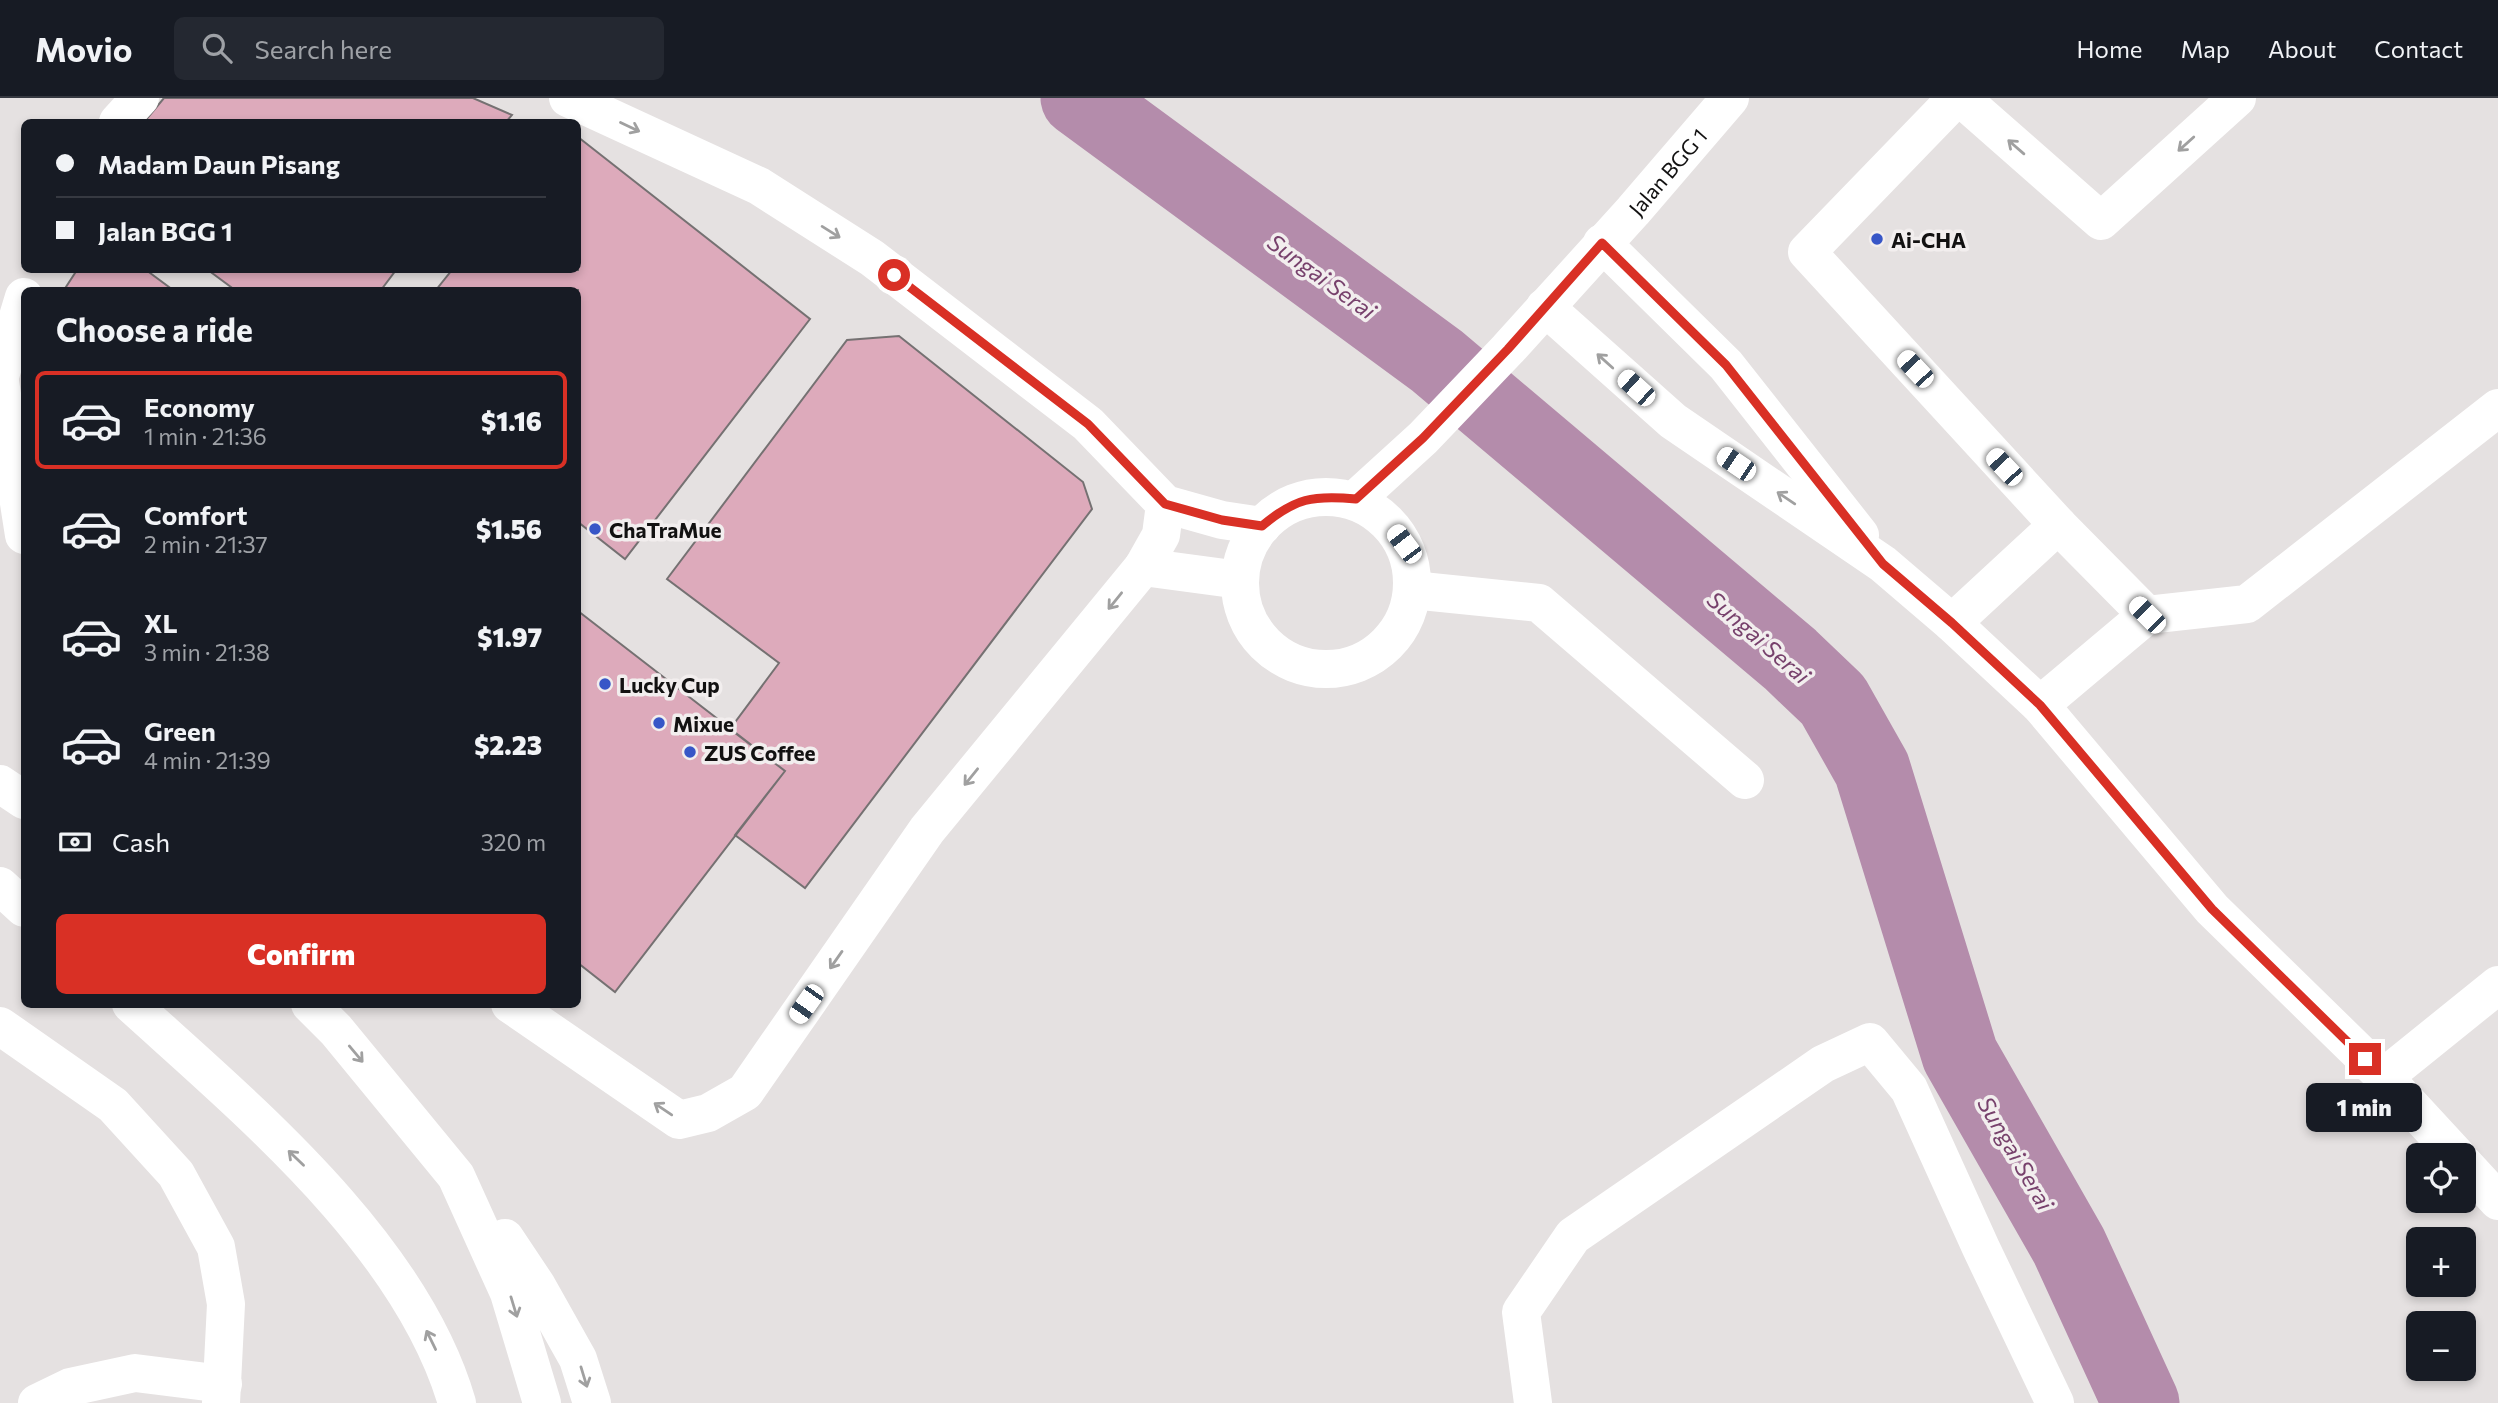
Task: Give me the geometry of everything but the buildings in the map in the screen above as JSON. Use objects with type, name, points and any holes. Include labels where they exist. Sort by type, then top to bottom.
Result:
[{"type":"street","points":[[121,119],[140,98]]},
{"type":"street","points":[[568,98],[759,186],[872,258],[1088,424],[1165,504],[1222,520],[1262,526]]},
{"type":"street","name":"Jalan BGG 1","points":[[1356,499],[1423,438],[1508,349],[1730,98]]},
{"type":"street","points":[[2147,615],[2058,525],[1807,251],[1959,98],[2101,221],[2237,98]]},
{"type":"street","points":[[1602,243],[1726,365],[1883,564]]},
{"type":"street","points":[[0,376],[21,307]]},
{"type":"street","points":[[1545,307],[1673,421],[1883,564],[1952,623],[2040,705],[2212,909],[2384,1077],[2445,1143]]},
{"type":"street","points":[[0,382],[21,516]]},
{"type":"street","points":[[2040,705],[2147,615],[2247,604],[2498,408]]},
{"type":"street","points":[[1335,497],[1356,499],[1385,521],[1404,544],[1412,573],[1412,590],[1411,603],[1399,631],[1379,653],[1352,666],[1323,670],[1294,664],[1268,647],[1245,614],[1240,580],[1247,548],[1262,526],[1283,508],[1307,499],[1335,497]]},
{"type":"street","points":[[516,1008],[679,1120],[708,1113],[745,1092],[927,830],[1143,567],[1160,535],[1165,504]]},
{"type":"street","points":[[1952,623],[2058,525]]},
{"type":"street","points":[[1143,567],[1240,580]]},
{"type":"street","points":[[1412,590],[1539,603],[1745,780]]},
{"type":"street","points":[[0,784],[21,798]]},
{"type":"street","points":[[0,886],[21,905]]},
{"type":"street","points":[[2384,1077],[2498,985]]},
{"type":"street","points":[[135,1008],[302,1162],[390,1267],[432,1341],[457,1403]]},
{"type":"street","points":[[314,1008],[336,1030],[501,1232],[537,1286],[578,1359],[592,1403]]},
{"type":"street","points":[[0,1026],[113,1105],[176,1174],[216,1247],[226,1304],[222,1393],[135,1373],[70,1387],[37,1403]]},
{"type":"street","points":[[1533,1403],[1521,1312],[1573,1236],[1823,1064],[1870,1042],[1909,1089],[2055,1403]]},
{"type":"street","points":[[456,1176],[509,1293],[542,1403]]},
{"type":"street","points":[[2476,1177],[2498,1200]]},
{"type":"waterway","name":"Sungai Serai","points":[[1079,98],[1437,361],[1790,659],[1833,700],[1872,769],[1960,1055],[2069,1246],[2141,1403]]},
{"type":"place","name":"Ai-CHA","points":[[1877,239]]},
{"type":"place","name":"ChaTraMue","points":[[595,529]]},
{"type":"place","name":"Lucky Cup","points":[[605,684]]},
{"type":"place","name":"Mixue","points":[[659,723]]},
{"type":"place","name":"ZUS Coffee","points":[[690,752]]},
{"type":"route","points":[[894,275],[1088,424],[1165,504],[1222,520],[1262,526],[1283,508],[1307,499],[1356,499],[1423,438],[1508,349],[1602,243],[1726,365],[1883,564],[1952,623],[2040,705],[2212,909],[2365,1059]]}]
